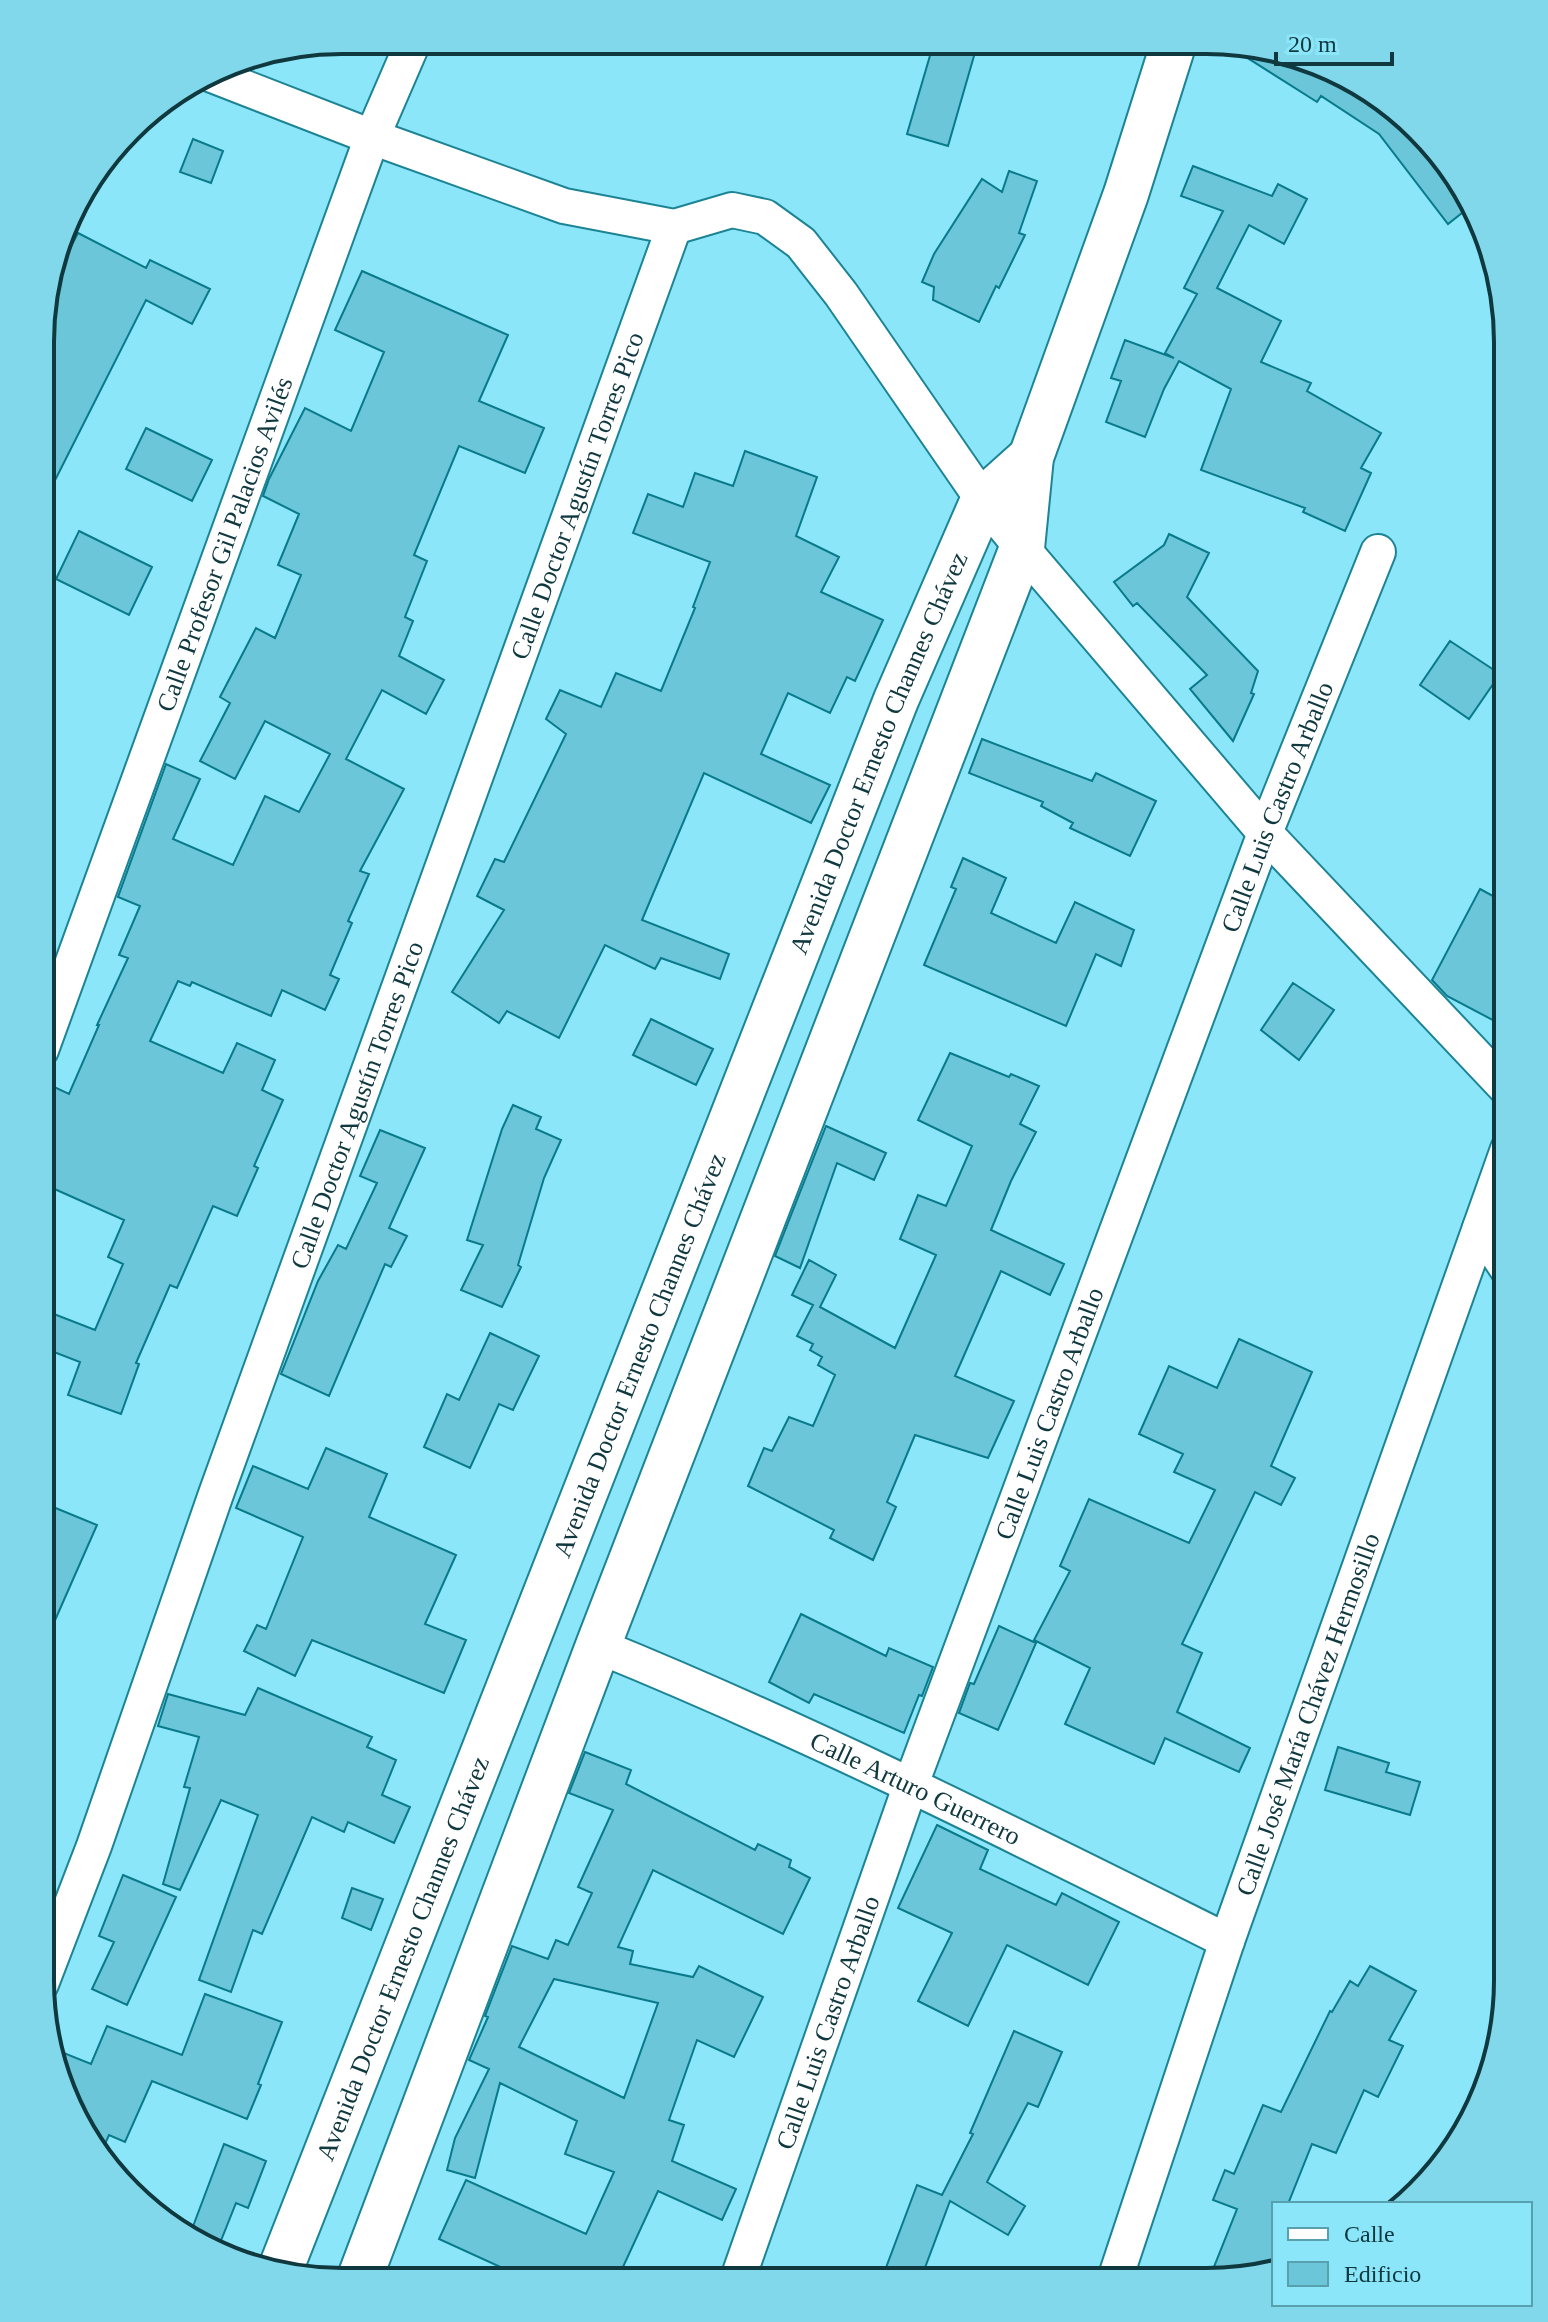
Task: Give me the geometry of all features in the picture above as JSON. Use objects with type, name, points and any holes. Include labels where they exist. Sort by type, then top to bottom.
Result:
[{"type":"street","name":"Calle Profesor Gil Palacios Avilés","points":[[54,1014],[372,137],[408,54]]},
{"type":"street","name":"Avenida Doctor Ernesto Channes Chávez","points":[[364,2268],[598,1646],[1022,548],[1031,457],[1126,194],[1170,54]]},
{"type":"street","points":[[224,80],[564,206],[674,227],[732,210],[765,217],[801,243],[841,294],[983,500],[1022,548],[1265,833],[1494,1075]]},
{"type":"street","name":"Calle Doctor Agustín Torres Pico","points":[[54,1950],[674,227]]},
{"type":"street","name":"Avenida Doctor Ernesto Channes Chávez","points":[[284,2261],[896,700],[983,500],[1031,457]]},
{"type":"street","name":"Calle Luis Castro Arballo","points":[[742,2268],[910,1787],[1265,833],[1378,552]]},
{"type":"street","name":"Calle José María Chávez Hermosillo","points":[[1119,2268],[1227,1941],[1494,1188]]},
{"type":"street","points":[[1480,1228],[1494,1249]]},
{"type":"street","name":"Calle Arturo Guerrero","points":[[598,1646],[709,1691],[1227,1941]]},
{"type":"building","points":[[930,54],[975,54],[948,146],[907,134]]},
{"type":"building","points":[[1245,56],[1299,69],[1366,103],[1396,125],[1423,152],[1463,212],[1448,224],[1379,134],[1321,96],[1317,102]]},
{"type":"building","points":[[193,139],[223,151],[211,183],[180,172]]},
{"type":"building","points":[[1193,166],[1272,196],[1278,184],[1307,199],[1284,244],[1249,225],[1217,288],[1281,321],[1261,362],[1311,383],[1307,391],[1381,433],[1361,468],[1371,473],[1345,531],[1303,512],[1305,508],[1201,470],[1231,389],[1179,361],[1145,437],[1106,422],[1121,381],[1111,378],[1125,340],[1174,358],[1165,353],[1197,294],[1184,288],[1223,211],[1181,196]]},
{"type":"building","points":[[1009,171],[1037,181],[1019,233],[1025,235],[979,322],[933,300],[934,287],[922,282],[934,254],[982,179],[1002,192]]},
{"type":"building","points":[[78,233],[146,268],[150,260],[210,289],[192,324],[146,300],[54,482],[56,304],[68,252]]},
{"type":"building","points":[[362,271],[508,335],[479,401],[544,428],[525,473],[459,446],[414,555],[427,561],[405,617],[413,621],[399,656],[444,680],[426,714],[382,690],[346,759],[404,789],[360,871],[369,874],[348,921],[352,923],[330,975],[339,979],[325,1010],[282,990],[271,1016],[192,982],[190,986],[178,981],[150,1041],[223,1073],[237,1043],[275,1060],[262,1090],[283,1100],[254,1166],[258,1168],[237,1216],[213,1206],[177,1288],[170,1285],[136,1363],[139,1364],[121,1414],[68,1395],[80,1362],[54,1352],[54,1314],[95,1330],[123,1264],[108,1257],[124,1220],[54,1189],[54,1087],[69,1094],[128,958],[119,955],[140,906],[118,897],[166,764],[200,779],[173,839],[233,865],[265,796],[299,812],[330,754],[265,721],[235,779],[200,761],[230,703],[220,697],[256,628],[275,638],[301,575],[278,565],[299,514],[263,496],[269,479],[305,408],[351,431],[384,352],[335,330]]},
{"type":"building","points":[[146,428],[212,460],[192,501],[126,469]]},
{"type":"building","points":[[745,451],[817,477],[796,536],[839,557],[821,592],[883,620],[855,681],[847,677],[830,713],[788,693],[761,754],[830,785],[811,823],[704,773],[642,920],[729,954],[720,979],[661,958],[655,969],[605,945],[559,1038],[507,1011],[499,1023],[452,992],[504,910],[477,896],[495,859],[504,862],[566,734],[546,719],[560,690],[601,707],[616,673],[661,691],[710,562],[633,533],[648,494],[683,507],[695,473],[733,486]]},
{"type":"building","points":[[79,531],[152,567],[129,615],[56,579]]},
{"type":"building","points":[[1169,534],[1209,553],[1187,597],[1258,671],[1251,693],[1254,694],[1233,741],[1190,689],[1207,675],[1137,603],[1133,606],[1114,582],[1164,545]]},
{"type":"building","points":[[1450,641],[1494,670],[1494,683],[1469,719],[1420,685]]},
{"type":"building","points":[[982,739],[1092,781],[1096,773],[1156,801],[1130,856],[1070,828],[1073,823],[1041,806],[1043,802],[969,773]]},
{"type":"building","points":[[963,858],[1006,878],[991,913],[1056,943],[1075,902],[1134,930],[1121,966],[1096,954],[1066,1026],[924,965],[956,889],[951,887]]},
{"type":"building","points":[[1480,889],[1494,896],[1494,1021],[1447,996],[1432,980]]},
{"type":"building","points":[[1293,983],[1334,1010],[1299,1060],[1261,1030]]},
{"type":"building","points":[[651,1019],[713,1049],[696,1085],[633,1055]]},
{"type":"building","points":[[950,1053],[1039,1086],[1020,1124],[1036,1132],[991,1230],[1064,1264],[1050,1295],[1001,1271],[955,1376],[1014,1401],[988,1458],[915,1435],[887,1502],[896,1507],[873,1560],[830,1538],[834,1530],[748,1486],[764,1448],[772,1451],[789,1417],[813,1426],[835,1375],[818,1365],[822,1357],[810,1350],[813,1344],[797,1336],[813,1305],[792,1295],[809,1260],[836,1275],[820,1307],[895,1348],[936,1255],[900,1239],[918,1195],[946,1206],[972,1146],[918,1120]]},
{"type":"building","points":[[513,1105],[541,1117],[536,1129],[561,1140],[544,1178],[518,1265],[521,1267],[502,1307],[461,1290],[483,1245],[467,1240],[502,1129]]},
{"type":"building","points":[[826,1126],[886,1153],[874,1180],[837,1163],[800,1268],[775,1256]]},
{"type":"building","points":[[380,1130],[425,1148],[389,1228],[407,1236],[391,1267],[385,1264],[329,1396],[281,1374],[318,1281],[338,1245],[346,1249],[377,1183],[360,1176]]},
{"type":"building","points":[[490,1333],[539,1356],[513,1410],[499,1404],[470,1468],[424,1447],[447,1394],[459,1400]]},
{"type":"building","points":[[1239,1339],[1312,1372],[1271,1466],[1295,1478],[1281,1505],[1255,1492],[1182,1644],[1202,1653],[1177,1712],[1250,1748],[1239,1772],[1165,1738],[1154,1764],[1065,1724],[1090,1668],[1034,1640],[1070,1571],[1060,1566],[1089,1499],[1189,1543],[1215,1490],[1174,1472],[1183,1454],[1139,1434],[1169,1366],[1217,1388]]},
{"type":"building","points":[[326,1448],[387,1474],[369,1517],[456,1555],[425,1624],[466,1640],[444,1693],[312,1640],[295,1676],[244,1651],[257,1625],[266,1629],[303,1537],[236,1508],[253,1466],[308,1489]]},
{"type":"building","points":[[54,1507],[97,1525],[54,1623]]},
{"type":"building","points":[[801,1614],[886,1656],[889,1648],[933,1667],[904,1733],[814,1694],[809,1703],[769,1682]]},
{"type":"building","points":[[999,1626],[1036,1643],[998,1730],[959,1713],[970,1683],[974,1684]]},
{"type":"building","points":[[258,1688],[372,1737],[367,1747],[396,1760],[382,1795],[410,1807],[394,1843],[348,1822],[344,1832],[312,1817],[262,1934],[253,1930],[231,1992],[199,1980],[258,1815],[221,1800],[180,1890],[163,1884],[190,1788],[184,1787],[199,1737],[158,1726],[168,1694],[245,1715]]},
{"type":"building","points":[[1338,1747],[1389,1763],[1386,1772],[1420,1782],[1410,1815],[1325,1790]]},
{"type":"building","points":[[585,1752],[631,1770],[626,1784],[755,1850],[758,1844],[791,1860],[789,1867],[810,1878],[783,1934],[653,1870],[618,1947],[633,1951],[630,1964],[693,1977],[699,1966],[763,1997],[734,2057],[697,2040],[669,2120],[684,2125],[672,2161],[736,2189],[722,2220],[658,2191],[623,2268],[503,2268],[439,2239],[466,2180],[586,2234],[614,2172],[565,2154],[577,2121],[500,2083],[475,2178],[447,2170],[455,2138],[489,2069],[469,2060],[488,2017],[485,2016],[512,1946],[548,1959],[556,1940],[568,1945],[592,1893],[578,1887],[613,1810],[569,1793]],"holes":[[[554,1979],[658,2003],[624,2098],[519,2047]]]},
{"type":"building","points":[[937,1825],[988,1850],[980,1869],[1056,1905],[1062,1893],[1119,1922],[1088,1985],[1007,1945],[968,2026],[918,2001],[952,1933],[898,1908]]},
{"type":"building","points":[[123,1875],[176,1897],[127,2005],[92,1989],[114,1942],[99,1936]]},
{"type":"building","points":[[352,1888],[383,1899],[371,1930],[342,1918]]},
{"type":"building","points":[[1370,1966],[1416,1991],[1389,2040],[1403,2046],[1378,2097],[1364,2090],[1336,2153],[1312,2144],[1289,2202],[1272,2202],[1272,2260],[1214,2268],[1237,2209],[1213,2200],[1225,2170],[1234,2174],[1263,2105],[1281,2112],[1330,2011],[1350,1981],[1358,1986]]},
{"type":"building","points":[[205,1994],[282,2022],[247,2119],[152,2081],[125,2142],[109,2135],[105,2143],[103,2140],[76,2090],[64,2053],[91,2064],[107,2026],[182,2055]]},
{"type":"building","points":[[1014,2031],[1062,2052],[1038,2107],[1028,2103],[987,2182],[1025,2206],[1008,2235],[950,2201],[925,2268],[886,2268],[917,2185],[942,2195],[973,2134],[970,2133]]},
{"type":"building","points":[[224,2144],[266,2161],[248,2208],[236,2203],[221,2241],[193,2226]]}]
